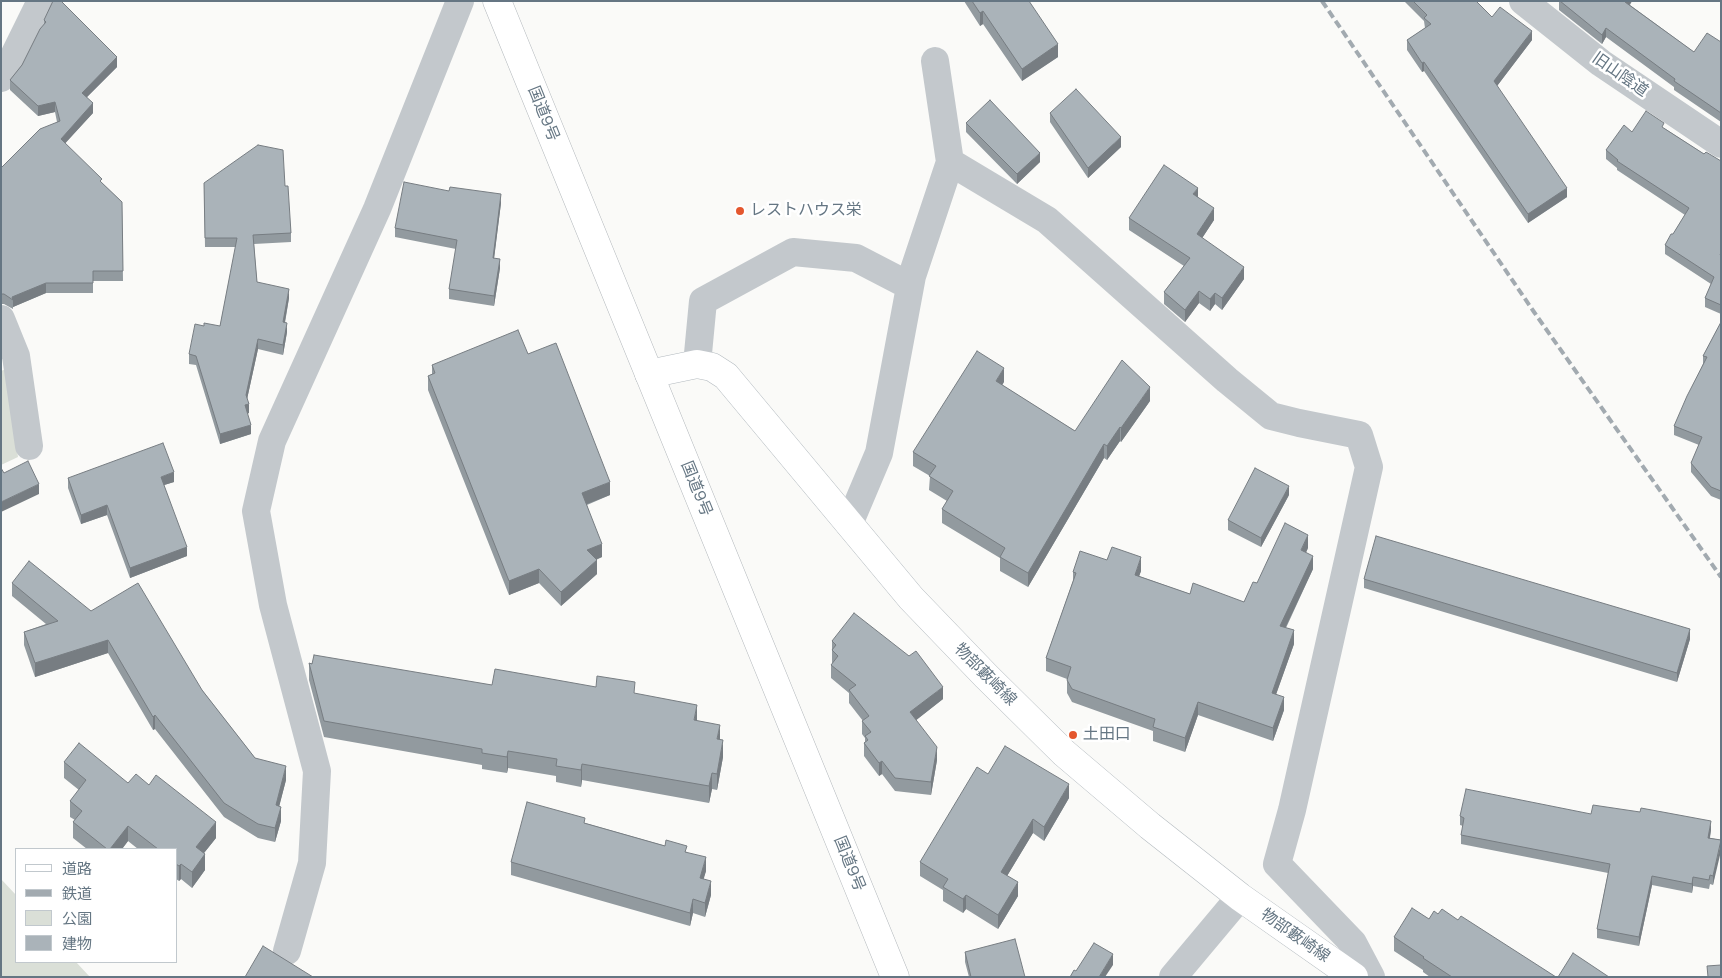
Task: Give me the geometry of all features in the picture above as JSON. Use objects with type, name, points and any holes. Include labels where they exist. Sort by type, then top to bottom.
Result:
[{"type":"main road","name":"国道9号","points":[[497,1],[895,977]]},
{"type":"main road","points":[[649,374],[697,364]]},
{"type":"main road","name":"物部藪崎線","points":[[697,364],[712,367],[726,376],[911,598],[1057,746],[1150,826],[1240,897],[1354,977]]},
{"type":"street","points":[[1,78],[13,59],[41,1]]},
{"type":"street","points":[[287,951],[312,863],[317,771],[273,605],[256,511],[272,441],[377,209],[460,1]]},
{"type":"street","name":"旧山陰道","points":[[1523,1],[1601,63],[1721,144]]},
{"type":"street","points":[[849,524],[879,453],[912,276],[950,162],[935,61]]},
{"type":"street","points":[[950,162],[1047,220],[1227,380],[1272,416],[1359,435],[1368,467],[1292,810],[1277,864],[1353,943],[1371,977]]},
{"type":"street","points":[[697,364],[703,300],[793,252],[856,258],[910,286]]},
{"type":"street","points":[[1,319],[29,446]]},
{"type":"street","points":[[1174,977],[1240,897]]},
{"type":"green space","points":[[6,369],[18,457],[1,465],[1,371]]},
{"type":"green space","points":[[1,879],[15,894],[15,963],[77,963],[90,977],[1,977]]},
{"type":"building","points":[[53,1],[61,1],[117,57],[82,93],[93,103],[61,139],[102,179],[100,181],[122,202],[123,271],[93,271],[93,283],[46,283],[12,297],[13,300],[1,294],[1,168],[40,129],[60,121],[55,102],[38,106],[10,80],[22,65],[40,29],[46,22],[44,20]]},
{"type":"building","points":[[972,1],[1029,1],[1058,44],[1022,69],[983,11],[980,13]]},
{"type":"building","points":[[1413,1],[1476,1],[1492,17],[1500,7],[1532,31],[1494,81],[1567,188],[1528,214],[1407,40],[1431,24],[1424,18],[1427,15]]},
{"type":"building","points":[[1560,1],[1626,1],[1694,52],[1707,33],[1721,42],[1721,113],[1674,81],[1675,79],[1606,28],[1602,35]]},
{"type":"building","points":[[1076,89],[1121,137],[1088,168],[1050,113]]},
{"type":"building","points":[[990,100],[1040,153],[1017,174],[966,123]]},
{"type":"building","points":[[1646,111],[1664,123],[1662,127],[1704,154],[1706,152],[1721,161],[1721,305],[1705,298],[1714,277],[1665,245],[1689,208],[1617,161],[1606,150],[1624,125],[1632,132]]},
{"type":"building","points":[[258,145],[283,150],[285,186],[288,186],[291,233],[253,235],[257,282],[289,289],[283,322],[287,323],[283,345],[258,339],[246,395],[249,404],[245,405],[251,425],[220,434],[196,356],[189,354],[195,324],[204,326],[204,323],[220,326],[237,238],[205,238],[204,183]]},
{"type":"building","points":[[1164,165],[1198,188],[1193,194],[1214,208],[1197,234],[1244,267],[1222,298],[1215,293],[1210,299],[1199,291],[1185,310],[1164,292],[1190,258],[1129,218]]},
{"type":"building","points":[[404,182],[449,191],[450,187],[501,194],[493,258],[500,259],[494,296],[449,289],[457,240],[395,228]]},
{"type":"building","points":[[1721,322],[1721,491],[1711,487],[1691,463],[1702,437],[1674,426],[1707,357],[1703,356]]},
{"type":"building","points":[[518,330],[528,354],[556,343],[610,482],[582,493],[602,544],[587,550],[597,560],[561,592],[539,569],[509,581],[428,376],[435,373],[432,365]]},
{"type":"building","points":[[977,351],[1004,368],[996,381],[1075,431],[1122,360],[1150,387],[1107,446],[1104,444],[1028,573],[1000,557],[1005,548],[942,509],[953,491],[929,476],[936,466],[913,452]]},
{"type":"building","points":[[163,443],[174,472],[161,477],[187,547],[130,568],[107,505],[81,515],[68,478]]},
{"type":"building","points":[[28,461],[39,484],[1,502],[1,468],[4,473]]},
{"type":"building","points":[[1255,468],[1289,486],[1261,538],[1228,520]]},
{"type":"building","points":[[1285,523],[1308,535],[1301,550],[1313,556],[1280,626],[1294,630],[1272,693],[1284,697],[1273,728],[1198,702],[1185,738],[1153,727],[1155,719],[1072,689],[1067,680],[1071,667],[1046,658],[1076,573],[1073,572],[1080,551],[1107,560],[1112,547],[1141,557],[1135,575],[1190,594],[1193,583],[1244,602],[1253,582],[1257,583]]},
{"type":"building","points":[[1376,536],[1690,629],[1677,673],[1364,579]]},
{"type":"building","points":[[29,561],[91,611],[138,583],[202,690],[255,758],[286,766],[276,805],[281,807],[275,828],[258,824],[224,803],[155,715],[153,717],[108,640],[35,663],[24,632],[58,621],[12,583]]},
{"type":"building","points":[[854,613],[909,656],[916,651],[943,687],[910,712],[937,747],[931,782],[895,778],[882,761],[879,763],[864,743],[868,740],[865,736],[871,732],[862,721],[869,716],[849,690],[856,685],[831,665],[838,656],[832,650],[836,645],[832,641]]},
{"type":"building","points":[[314,655],[492,685],[495,669],[596,687],[597,676],[635,682],[634,693],[697,705],[694,720],[720,725],[717,739],[723,740],[717,774],[712,773],[709,786],[582,764],[581,770],[556,766],[557,759],[508,751],[507,757],[482,753],[482,749],[324,721],[309,663],[312,664]]},
{"type":"building","points":[[79,743],[128,783],[136,774],[149,785],[156,775],[216,822],[196,847],[205,854],[192,872],[181,864],[178,865],[178,848],[157,848],[128,826],[111,848],[106,848],[73,822],[82,811],[70,801],[86,780],[64,762]]},
{"type":"building","points":[[1005,746],[1069,784],[1044,827],[1033,819],[1001,872],[1018,882],[998,915],[966,895],[963,899],[943,887],[948,879],[920,862],[977,767],[988,774]]},
{"type":"building","points":[[1466,789],[1591,814],[1593,805],[1640,812],[1641,808],[1711,821],[1708,838],[1721,840],[1713,876],[1710,875],[1709,880],[1693,877],[1692,884],[1652,876],[1639,937],[1597,929],[1610,864],[1461,835],[1464,818],[1460,816]]},
{"type":"building","points":[[527,802],[585,818],[584,823],[665,846],[666,840],[687,846],[685,852],[706,857],[700,878],[711,881],[705,903],[693,899],[690,913],[511,862]]},
{"type":"building","points":[[1412,908],[1429,919],[1434,911],[1438,914],[1442,909],[1458,920],[1461,916],[1556,977],[1452,977],[1394,937]]},
{"type":"building","points":[[1015,939],[1025,977],[971,977],[965,952]]},
{"type":"building","points":[[1094,943],[1113,954],[1099,977],[1070,977],[1074,970],[1076,971]]},
{"type":"building","points":[[263,946],[313,977],[245,977]]},
{"type":"building","points":[[1573,953],[1609,977],[1558,977]]},
{"type":"building","points":[[1721,965],[1721,977],[1708,977],[1707,966]]},
{"type":"railway","points":[[1322,1],[1534,312],[1721,577]]},
{"type":"place","name":"レストハウス栄","points":[[740,211]]},
{"type":"place","name":"土田口","points":[[1073,735]]}]
